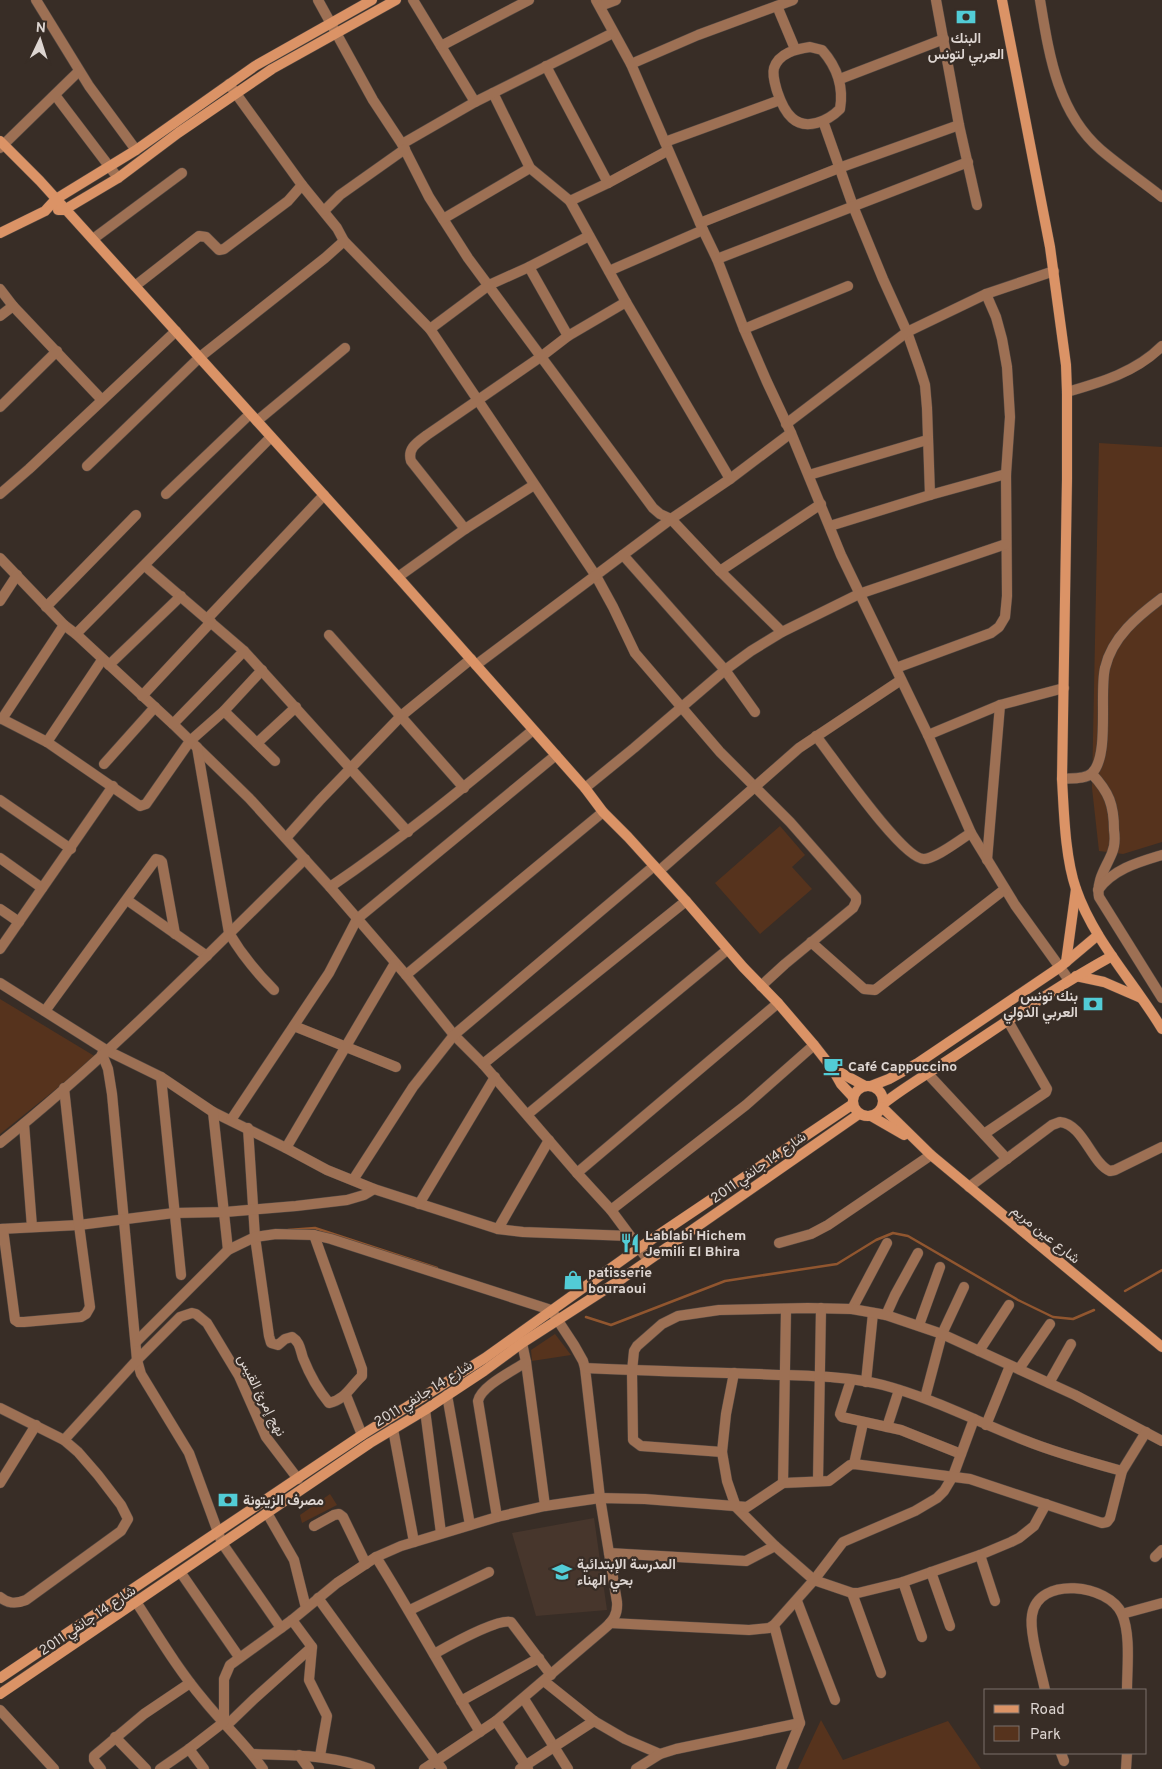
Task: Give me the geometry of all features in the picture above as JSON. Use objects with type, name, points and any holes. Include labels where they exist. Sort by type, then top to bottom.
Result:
[{"type":"main road","points":[[0,233],[45,211],[56,199],[110,168],[255,66],[372,0]]},
{"type":"main road","points":[[45,211],[64,210],[118,178],[178,133],[272,69],[396,0]]},
{"type":"main road","points":[[1002,0],[1050,247],[1066,365],[1062,779],[1066,834],[1076,888],[1098,935],[1146,1002],[1162,1029]]},
{"type":"main road","points":[[1,145],[56,199],[64,210],[176,330],[474,662],[585,788],[603,812],[657,869],[727,950],[778,1004],[832,1068],[859,1114],[871,1116],[876,1114],[882,1105],[897,1093],[1073,978],[1112,956]]},
{"type":"main road","points":[[1063,965],[1076,888]]},
{"type":"main road","name":"شارع 14 جانفي 2011","points":[[0,1678],[362,1435],[485,1358],[639,1248],[853,1101],[856,1092],[918,1063],[1063,965],[1098,935]]},
{"type":"main road","points":[[1073,978],[1117,987],[1146,1002]]},
{"type":"main road","points":[[832,1068],[880,1093],[882,1105]]},
{"type":"main road","name":"شارع عين مريم","points":[[882,1105],[914,1140],[931,1155],[1162,1347]]},
{"type":"main road","name":"شارع 14 جانفي 2011","points":[[0,1694],[137,1603],[370,1443],[484,1371],[522,1342],[558,1321],[859,1114]]},
{"type":"main road","name":"شارع عين مريم","points":[[871,1116],[914,1140]]},
{"type":"street","points":[[36,0],[79,71],[136,150]]},
{"type":"street","points":[[318,0],[373,100],[404,147],[429,197],[489,285],[653,508],[670,519],[782,632]]},
{"type":"street","points":[[413,0],[475,102]]},
{"type":"street","points":[[441,46],[529,0]]},
{"type":"street","points":[[616,0],[598,3],[630,64],[701,227],[717,259],[744,329],[809,475],[859,594],[928,735],[971,833],[1005,889],[1073,978]]},
{"type":"street","points":[[630,64],[698,35],[793,0]]},
{"type":"street","points":[[936,0],[959,125],[977,205]]},
{"type":"street","points":[[1040,0],[1055,79],[1067,106],[1100,149],[1162,197]]},
{"type":"street","points":[[777,6],[795,49]]},
{"type":"street","points":[[324,212],[340,195],[404,147],[475,102],[613,33]]},
{"type":"street","points":[[840,79],[944,39]]},
{"type":"street","points":[[810,47],[822,50],[840,79],[840,108],[822,121],[806,124],[798,123],[790,117],[780,100],[774,82],[774,68],[781,58],[795,49],[810,47]]},
{"type":"street","points":[[546,66],[608,183]]},
{"type":"street","points":[[1,145],[79,71]]},
{"type":"street","points":[[229,84],[302,186],[337,228],[344,241],[430,329],[596,576],[635,653],[720,752],[790,822],[856,897],[853,908],[761,986]]},
{"type":"street","points":[[493,93],[530,168],[570,202],[626,302],[730,479]]},
{"type":"street","points":[[55,95],[118,178]]},
{"type":"street","points":[[570,202],[608,183],[666,147],[780,100]]},
{"type":"street","points":[[822,121],[853,206],[907,332],[925,385],[930,495]]},
{"type":"street","points":[[609,270],[701,227],[839,168],[959,125]]},
{"type":"street","points":[[717,259],[968,162]]},
{"type":"street","points":[[444,219],[530,168]]},
{"type":"street","points":[[93,239],[182,173]]},
{"type":"street","points":[[135,286],[199,236],[206,237],[219,250],[224,248],[288,201],[302,186]]},
{"type":"street","points":[[430,329],[489,285],[530,267],[589,236]]},
{"type":"street","points":[[88,466],[200,357],[344,241]]},
{"type":"street","points":[[530,267],[568,336]]},
{"type":"street","points":[[286,838],[401,716],[596,576],[670,519],[730,479],[907,332],[986,294],[1054,271]]},
{"type":"street","points":[[744,329],[848,286]]},
{"type":"street","points":[[0,289],[13,306],[102,400]]},
{"type":"street","points":[[896,668],[983,636],[1000,628],[1005,617],[1007,596],[1006,474],[1010,417],[1007,368],[1002,339],[996,317],[986,294]]},
{"type":"street","points":[[465,529],[410,460],[409,454],[412,448],[420,440],[568,336],[626,302]]},
{"type":"street","points":[[0,316],[13,306]]},
{"type":"street","points":[[0,494],[176,330]]},
{"type":"street","points":[[1067,392],[1108,380],[1133,368],[1162,346]]},
{"type":"street","points":[[166,494],[254,417],[345,348]]},
{"type":"street","points":[[0,407],[57,351]]},
{"type":"street","points":[[76,634],[271,437]]},
{"type":"street","points":[[809,475],[927,440]]},
{"type":"street","points":[[830,526],[1006,474]]},
{"type":"street","points":[[398,577],[465,529],[534,485]]},
{"type":"street","points":[[142,696],[324,495]]},
{"type":"street","points":[[720,571],[821,504]]},
{"type":"street","points":[[46,607],[136,515]]},
{"type":"street","points":[[585,788],[725,670],[782,632],[859,594],[1006,544]]},
{"type":"street","points":[[623,555],[725,670],[755,712]]},
{"type":"street","points":[[0,558],[64,625],[194,744],[249,798],[286,838],[406,975],[454,1035],[495,1077],[577,1174],[611,1210],[648,1260]]},
{"type":"street","points":[[145,566],[244,651],[408,832]]},
{"type":"street","points":[[0,601],[17,575]]},
{"type":"street","points":[[47,742],[105,662],[180,596]]},
{"type":"street","points":[[1062,779],[1092,774],[1101,752],[1104,669],[1111,650],[1126,630],[1145,611],[1162,598]]},
{"type":"street","points":[[64,625],[1,718],[47,742],[140,806],[146,804],[194,744],[262,670]]},
{"type":"street","points":[[329,635],[464,788]]},
{"type":"street","points":[[173,724],[244,651]]},
{"type":"street","points":[[353,1180],[413,1087],[454,1035],[756,787],[783,761],[816,736],[901,680]]},
{"type":"street","points":[[928,735],[1000,705],[1064,688]]},
{"type":"street","points":[[988,860],[1000,705]]},
{"type":"street","points":[[104,764],[155,707]]},
{"type":"street","points":[[257,743],[296,707]]},
{"type":"street","points":[[224,711],[275,762]]},
{"type":"street","points":[[330,887],[408,832],[533,730]]},
{"type":"street","points":[[816,736],[860,796],[889,830],[915,856],[922,859],[931,857],[971,833]]},
{"type":"street","points":[[194,744],[229,933],[257,974],[274,990]]},
{"type":"street","points":[[231,1120],[329,973],[357,919],[556,755]]},
{"type":"street","points":[[1092,774],[1103,786],[1112,804],[1115,841],[1112,852],[1100,876],[1099,897],[1162,998],[1146,1002]]},
{"type":"street","points":[[0,949],[113,786]]},
{"type":"street","points":[[0,800],[71,849]]},
{"type":"street","points":[[406,975],[603,812]]},
{"type":"street","points":[[1098,891],[1114,875],[1124,869],[1162,856]]},
{"type":"street","points":[[0,858],[42,888]]},
{"type":"street","points":[[45,1011],[156,859],[162,862],[175,934]]},
{"type":"street","points":[[0,1143],[24,1124],[104,1052],[207,956],[305,859]]},
{"type":"street","points":[[811,942],[864,989],[875,990],[1005,889]]},
{"type":"street","points":[[127,900],[207,956]]},
{"type":"street","points":[[483,1064],[686,901]]},
{"type":"street","points":[[0,909],[19,922]]},
{"type":"street","points":[[528,1114],[727,950]]},
{"type":"street","points":[[286,1148],[395,963]]},
{"type":"street","points":[[0,983],[45,1011],[104,1052],[161,1077],[213,1112],[248,1128],[327,1170],[374,1189],[498,1228],[523,1232],[630,1236]]},
{"type":"street","points":[[577,1174],[778,1004]]},
{"type":"street","points":[[984,1134],[1046,1092],[1047,1089],[1008,1021]]},
{"type":"street","points":[[294,1026],[396,1067]]},
{"type":"street","points":[[611,1210],[746,1104],[814,1045]]},
{"type":"street","points":[[104,1052],[110,1080],[137,1360],[141,1374],[189,1453],[222,1543],[281,1628]]},
{"type":"street","points":[[928,1074],[1007,1159]]},
{"type":"street","points":[[161,1077],[181,1275]]},
{"type":"street","points":[[419,1204],[495,1077]]},
{"type":"street","points":[[64,1088],[79,1225],[90,1307],[88,1312],[82,1317],[18,1322],[13,1315],[2,1229],[79,1225],[174,1213],[254,1210],[343,1201],[358,1197],[374,1189]]},
{"type":"street","points":[[213,1112],[228,1250]]},
{"type":"street","points":[[969,1187],[1060,1122],[1073,1127],[1104,1166],[1110,1170],[1123,1166],[1162,1147]]},
{"type":"street","points":[[24,1124],[32,1227]]},
{"type":"street","points":[[248,1128],[255,1237],[271,1343],[278,1344],[292,1337],[298,1341],[303,1358],[329,1403],[336,1402],[346,1395],[362,1376],[362,1369],[314,1235]]},
{"type":"street","points":[[498,1228],[549,1140]]},
{"type":"street","points":[[779,1243],[811,1234],[828,1225],[931,1155]]},
{"type":"street","points":[[136,1342],[228,1250],[255,1237],[276,1234],[314,1235],[331,1239],[551,1310],[574,1345],[585,1368],[600,1498],[617,1607],[615,1617],[524,1699],[439,1765],[424,1769]]},
{"type":"street","points":[[852,1309],[887,1243]]},
{"type":"street","points":[[886,1315],[918,1253]]},
{"type":"street","points":[[919,1325],[940,1267]]},
{"type":"street","points":[[925,1398],[942,1334],[964,1287]]},
{"type":"street","points":[[979,1351],[1009,1305]]},
{"type":"street","points":[[818,1481],[821,1308]]},
{"type":"street","points":[[722,1452],[641,1446],[633,1440],[632,1359],[637,1346],[662,1324],[673,1318],[719,1310],[821,1308],[852,1309],[886,1315],[942,1334],[1115,1415],[1162,1441]]},
{"type":"street","points":[[783,1483],[786,1309]]},
{"type":"street","name":"نهج إمرئ القيس","points":[[64,1440],[137,1360],[180,1317],[186,1313],[196,1314],[207,1323],[240,1376],[266,1437],[298,1479]]},
{"type":"street","points":[[866,1382],[873,1313]]},
{"type":"street","points":[[986,1425],[1014,1368],[1050,1324]]},
{"type":"street","points":[[522,1342],[545,1506]]},
{"type":"street","points":[[1049,1383],[1071,1344]]},
{"type":"street","points":[[497,1517],[478,1401],[479,1396],[485,1390],[526,1362]]},
{"type":"street","points":[[585,1368],[786,1375],[866,1382],[925,1398],[986,1425],[1068,1456],[1122,1471]]},
{"type":"street","points":[[734,1374],[726,1414],[722,1452],[727,1481],[736,1507],[775,1546],[814,1580],[852,1593],[903,1582],[1011,1542],[1034,1526],[1046,1504]]},
{"type":"street","points":[[851,1380],[841,1416],[844,1419],[901,1430],[961,1454]]},
{"type":"street","points":[[887,1426],[899,1390]]},
{"type":"street","points":[[447,1394],[470,1525]]},
{"type":"street","points":[[346,1395],[362,1435]]},
{"type":"street","points":[[0,1408],[64,1440],[91,1466],[121,1505],[128,1519],[121,1531],[26,1600],[20,1603],[11,1603],[0,1597]]},
{"type":"street","points":[[424,1410],[441,1534]]},
{"type":"street","points":[[610,1623],[749,1630],[769,1628],[796,1601],[844,1542],[932,1502],[944,1491],[954,1476],[974,1420]]},
{"type":"street","points":[[854,1464],[863,1423]]},
{"type":"street","points":[[0,1483],[36,1425]]},
{"type":"street","points":[[394,1429],[414,1542]]},
{"type":"street","points":[[226,1723],[224,1679],[227,1671],[240,1658],[292,1620],[318,1598],[376,1557],[414,1542],[497,1517],[545,1506],[600,1498],[645,1499],[747,1507],[783,1483],[829,1481],[854,1464],[954,1476],[983,1482],[1102,1523],[1107,1522],[1112,1514],[1122,1471],[1146,1432]]},
{"type":"street","points":[[267,1513],[294,1560],[306,1608]]},
{"type":"street","points":[[314,1526],[339,1514],[366,1564]]},
{"type":"street","points":[[609,1552],[746,1560],[775,1546]]},
{"type":"street","points":[[980,1555],[995,1602]]},
{"type":"street","points":[[376,1557],[410,1610],[480,1732]]},
{"type":"street","points":[[181,1572],[240,1658]]},
{"type":"street","points":[[410,1610],[489,1572]]},
{"type":"street","points":[[931,1572],[950,1626]]},
{"type":"street","points":[[903,1582],[922,1637]]},
{"type":"street","points":[[1046,1689],[1032,1627],[1032,1614],[1041,1596],[1050,1591],[1071,1589],[1096,1592],[1116,1605],[1122,1614],[1128,1649],[1127,1689]]},
{"type":"street","points":[[129,1592],[190,1683],[253,1754],[263,1769]]},
{"type":"street","points":[[852,1593],[881,1673]]},
{"type":"street","points":[[318,1598],[439,1765]]},
{"type":"street","points":[[796,1601],[835,1700]]},
{"type":"street","points":[[1122,1614],[1162,1603]]},
{"type":"street","points":[[292,1620],[312,1647],[309,1680],[327,1716],[320,1756]]},
{"type":"street","points":[[434,1654],[495,1624],[511,1622],[539,1658],[548,1678],[594,1721],[625,1739],[660,1754]]},
{"type":"street","points":[[774,1625],[800,1723],[781,1769]]},
{"type":"street","points":[[160,1769],[226,1723],[312,1647]]},
{"type":"street","points":[[461,1701],[539,1658]]},
{"type":"street","points":[[100,1769],[93,1758],[115,1737],[144,1714],[190,1683]]},
{"type":"street","points":[[524,1699],[568,1769]]},
{"type":"street","points":[[0,1710],[54,1769]]},
{"type":"street","points":[[496,1721],[524,1768],[594,1721]]},
{"type":"street","points":[[636,1769],[660,1754],[676,1749],[800,1723]]},
{"type":"street","points":[[115,1737],[146,1769]]},
{"type":"street","points":[[189,1749],[204,1769]]},
{"type":"street","points":[[253,1754],[320,1756],[338,1759],[370,1769]]},
{"type":"street","points":[[1126,1754],[1126,1769]]},
{"type":"street","points":[[299,1755],[309,1769]]},
{"type":"shaded area","name":"المدرسة الإبتدائية بحي الهناء","points":[[594,1518],[607,1610],[536,1616],[512,1533]]},
{"type":"green space","points":[[1099,443],[1162,447],[1162,842],[1123,854],[1099,851],[1092,788]]},
{"type":"green space","points":[[780,826],[805,855],[792,867],[812,889],[760,934],[715,883]]},
{"type":"green space","points":[[0,999],[96,1057],[0,1134]]},
{"type":"green space","points":[[555,1334],[571,1355],[532,1361],[531,1350]]},
{"type":"green space","points":[[330,1494],[337,1505],[302,1523],[300,1515]]},
{"type":"green space","points":[[821,1720],[843,1760],[948,1721],[981,1769],[798,1769]]},
{"type":"waterway","points":[[288,1230],[315,1228],[437,1268]]},
{"type":"waterway","points":[[586,1317],[611,1325],[725,1281],[837,1264],[876,1240],[893,1233],[908,1236],[1018,1300],[1053,1317],[1073,1319],[1094,1310]]},
{"type":"waterway","points":[[1125,1291],[1162,1270]]},
{"type":"place","name":"البنك العربي لتونس","points":[[966,17]]},
{"type":"place","name":"بنك تونس العربي الدولي","points":[[1093,1004]]},
{"type":"place","name":"Café Cappuccino","points":[[833,1066]]},
{"type":"place","name":"Lablabi Hichem Jemili El Bhira","points":[[630,1243]]},
{"type":"place","name":"patisserie bouraoui","points":[[573,1280]]},
{"type":"place","name":"مصرف الزيتونة","points":[[228,1500]]},
{"type":"place","name":"المدرسة الإبتدائية بحي الهناء","points":[[562,1572]]}]
